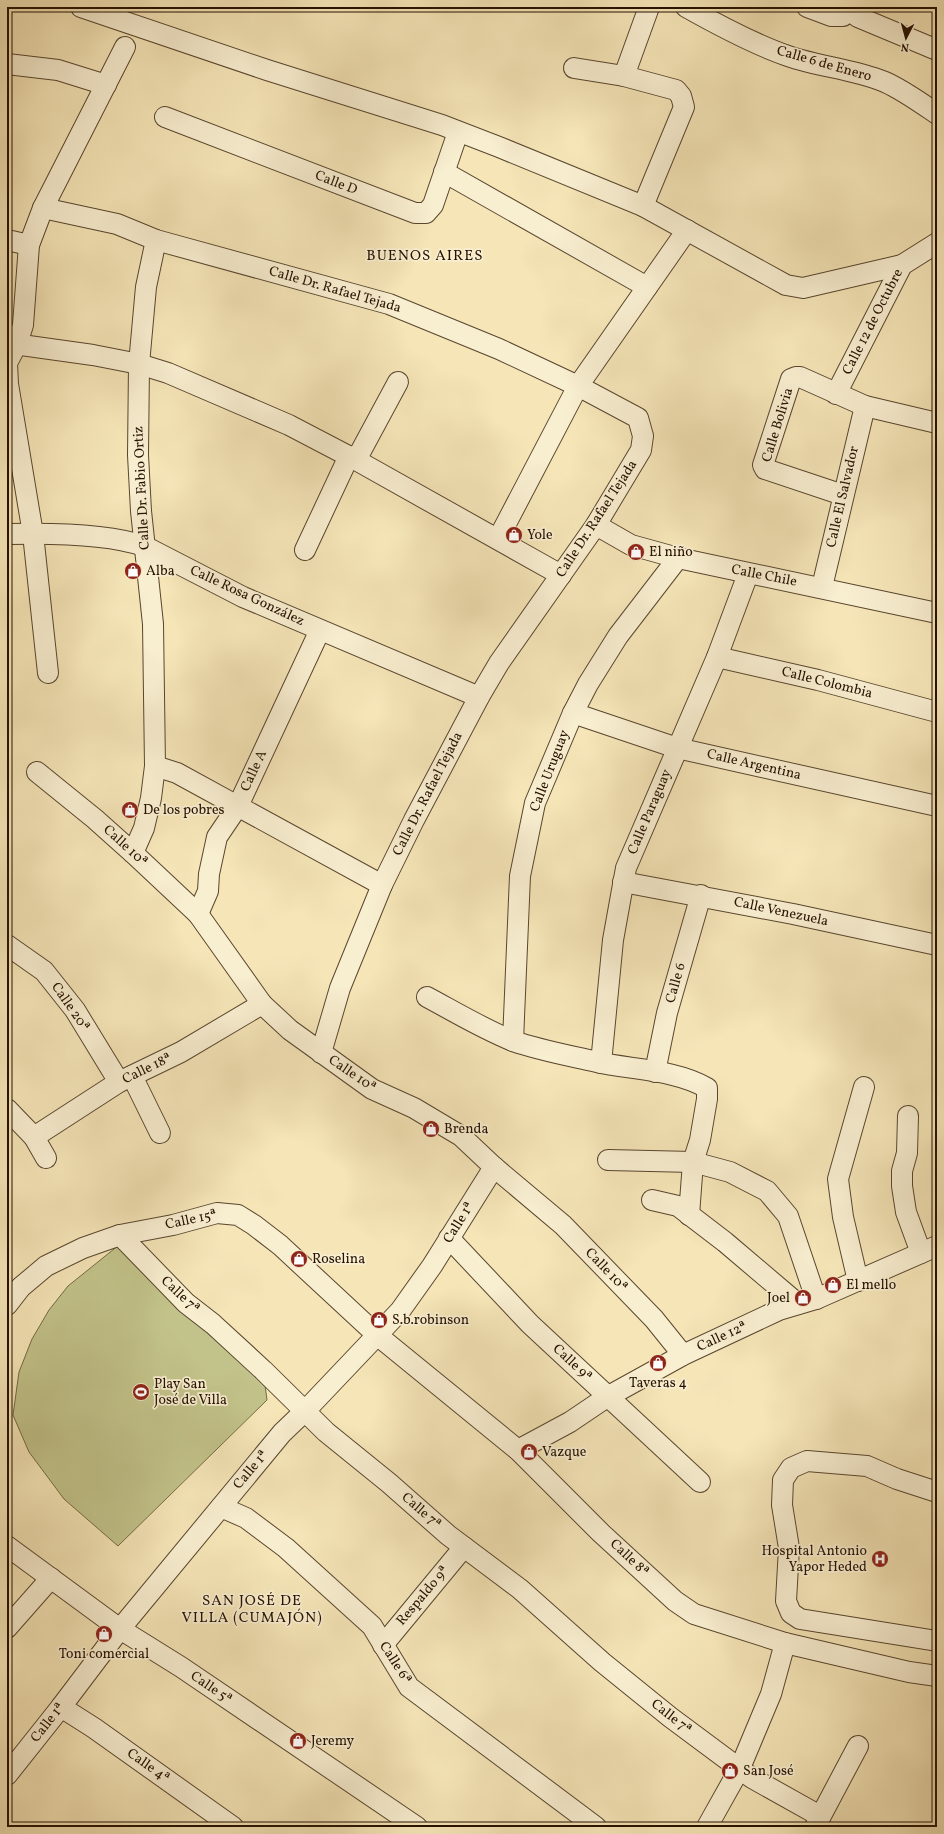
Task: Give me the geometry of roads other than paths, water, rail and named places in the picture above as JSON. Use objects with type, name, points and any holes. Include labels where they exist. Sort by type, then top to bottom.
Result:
[{"type":"street","points":[[80,7],[458,132],[643,206],[786,285],[803,288],[902,265]]},
{"type":"street","points":[[624,76],[649,7]]},
{"type":"street","name":"Calle 6 de Enero","points":[[686,7],[754,42],[788,56],[885,82],[937,114]]},
{"type":"street","points":[[807,7],[832,16],[843,16],[849,9],[858,17],[937,50]]},
{"type":"street","points":[[48,673],[33,534],[8,384],[7,363],[12,344],[23,325],[29,245],[42,208],[72,147],[125,47]]},
{"type":"street","points":[[7,64],[58,70],[106,84]]},
{"type":"street","points":[[574,68],[624,76],[676,90],[681,96],[684,107],[643,206]]},
{"type":"street","name":"Calle D","points":[[165,117],[415,213],[426,212],[433,205],[458,132]]},
{"type":"street","points":[[444,172],[647,287]]},
{"type":"street","name":"Calle Dr. Rafael Tejada","points":[[42,208],[116,224],[156,240],[389,304],[499,349],[578,386],[638,418],[643,436],[640,450],[596,524],[499,663],[479,697],[414,820],[382,885],[340,988],[321,1053]]},
{"type":"street","points":[[498,539],[578,386],[687,230]]},
{"type":"street","points":[[7,240],[29,245]]},
{"type":"street","name":"Calle Dr. Fabio Ortiz","points":[[133,853],[144,828],[151,798],[155,766],[153,624],[144,546],[138,456],[139,364],[146,287],[156,240]]},
{"type":"street","name":"Calle 12 de Octubre","points":[[836,394],[902,265],[937,243]]},
{"type":"street","points":[[12,344],[139,364],[168,372],[289,425],[353,458],[561,575]]},
{"type":"street","name":"Calle Bolivia","points":[[836,394],[800,377],[791,379],[763,465],[765,469],[843,495]]},
{"type":"street","points":[[305,550],[353,458],[398,382]]},
{"type":"street","points":[[836,394],[865,406],[937,423]]},
{"type":"street","name":"Calle El Salvador","points":[[822,587],[865,406]]},
{"type":"street","name":"Calle Chile","points":[[596,524],[631,545],[678,558],[748,574],[822,587],[937,613]]},
{"type":"street","name":"Calle Rosa González","points":[[7,534],[33,534],[128,541],[144,546],[243,597],[479,697]]},
{"type":"street","name":"Calle Uruguay","points":[[514,1041],[520,876],[535,803],[573,714],[588,684],[618,636],[678,558]]},
{"type":"street","name":"Calle Paraguay","points":[[601,1063],[613,940],[626,868],[717,657],[748,574]]},
{"type":"street","name":"Calle A","points":[[198,914],[208,891],[209,874],[218,838],[238,806],[320,630]]},
{"type":"street","name":"Calle Colombia","points":[[717,657],[818,680],[937,712]]},
{"type":"street","name":"Calle Argentina","points":[[573,714],[677,748],[937,806]]},
{"type":"street","points":[[155,766],[177,773],[382,885]]},
{"type":"street","name":"Calle 10ª","points":[[37,772],[95,819],[198,914],[262,1004],[290,1030],[372,1089],[414,1108],[461,1136],[494,1167],[563,1225],[654,1319],[683,1355]]},
{"type":"street","name":"Calle Venezuela","points":[[623,882],[701,895],[937,945]]},
{"type":"street","name":"Calle 6","points":[[655,1072],[667,1013],[701,895]]},
{"type":"street","name":"Calle 20ª","points":[[7,945],[44,971],[75,1010],[125,1079],[160,1133]]},
{"type":"street","points":[[427,997],[465,1018],[514,1041],[601,1063],[695,1080],[707,1088],[707,1099],[700,1140],[693,1162],[689,1215]]},
{"type":"street","name":"Calle 18ª","points":[[34,1137],[125,1079],[181,1052],[262,1004]]},
{"type":"street","points":[[858,1281],[843,1218],[838,1179],[864,1087]]},
{"type":"street","points":[[7,1109],[34,1137],[46,1158]]},
{"type":"street","points":[[908,1116],[907,1153],[902,1171],[902,1186],[906,1212],[929,1250]]},
{"type":"street","points":[[608,1160],[693,1162],[730,1172],[767,1191],[788,1216],[807,1302]]},
{"type":"street","name":"Calle 1ª","points":[[7,1775],[120,1629],[282,1432],[305,1411],[400,1311],[494,1167]]},
{"type":"street","points":[[652,1200],[678,1206],[807,1302]]},
{"type":"street","name":"Calle 15ª","points":[[7,1305],[21,1287],[46,1266],[83,1248],[120,1235],[173,1225],[216,1213],[238,1215],[254,1225],[280,1245],[377,1335]]},
{"type":"street","name":"Calle 7ª","points":[[120,1235],[186,1303],[213,1324],[326,1432],[464,1547],[520,1589],[602,1662],[670,1717],[752,1778],[817,1821]]},
{"type":"street","name":"Calle 9ª","points":[[449,1238],[530,1324],[700,1482]]},
{"type":"street","name":"Calle 12ª","points":[[518,1450],[570,1422],[607,1397],[683,1355],[779,1310],[807,1302],[929,1250]]},
{"type":"street","name":"Calle 8ª","points":[[377,1335],[518,1450],[601,1533],[675,1601],[694,1614],[785,1644],[909,1672],[937,1676]]},
{"type":"street","points":[[937,1492],[897,1479],[867,1466],[807,1461],[791,1468],[783,1480],[782,1505],[789,1548],[786,1600],[790,1613],[800,1619],[937,1641]]},
{"type":"street","name":"Calle 6ª","points":[[221,1507],[246,1518],[286,1548],[372,1626],[409,1687],[596,1827]]},
{"type":"street","name":"Calle 5ª","points":[[7,1546],[120,1629],[181,1667],[417,1827]]},
{"type":"street","name":"Respaldo 9ª","points":[[383,1645],[464,1547]]},
{"type":"street","points":[[7,1628],[51,1578]]},
{"type":"street","points":[[707,1827],[740,1768],[771,1694],[785,1644]]},
{"type":"street","name":"Calle 4ª","points":[[61,1707],[94,1728],[233,1827]]},
{"type":"street","points":[[817,1821],[858,1746]]},
{"type":"place","name":"Yole","points":[[514,535]]},
{"type":"place","name":"El niño","points":[[636,552]]},
{"type":"place","name":"Alba","points":[[133,571]]},
{"type":"place","name":"De los pobres","points":[[130,810]]},
{"type":"place","name":"Brenda","points":[[431,1129]]},
{"type":"place","name":"Roselina","points":[[299,1259]]},
{"type":"place","name":"El mello","points":[[833,1285]]},
{"type":"place","name":"Joel","points":[[803,1298]]},
{"type":"place","name":"S.b.robinson","points":[[379,1320]]},
{"type":"place","name":"Taveras 4","points":[[658,1363]]},
{"type":"place","name":"Play San José de Villa","points":[[141,1392]]},
{"type":"place","name":"Vazque","points":[[529,1452]]},
{"type":"place","name":"Hospital Antonio Yapor Heded","points":[[880,1559]]},
{"type":"place","name":"Toni comercial","points":[[104,1634]]},
{"type":"place","name":"Jeremy","points":[[298,1741]]},
{"type":"place","name":"San José","points":[[730,1771]]},
{"type":"district","name":"BUENOS AIRES","points":[[425,256]]},
{"type":"district","name":"SAN JOSÉ DE VILLA (CUMAJÓN)","points":[[252,1610]]}]
